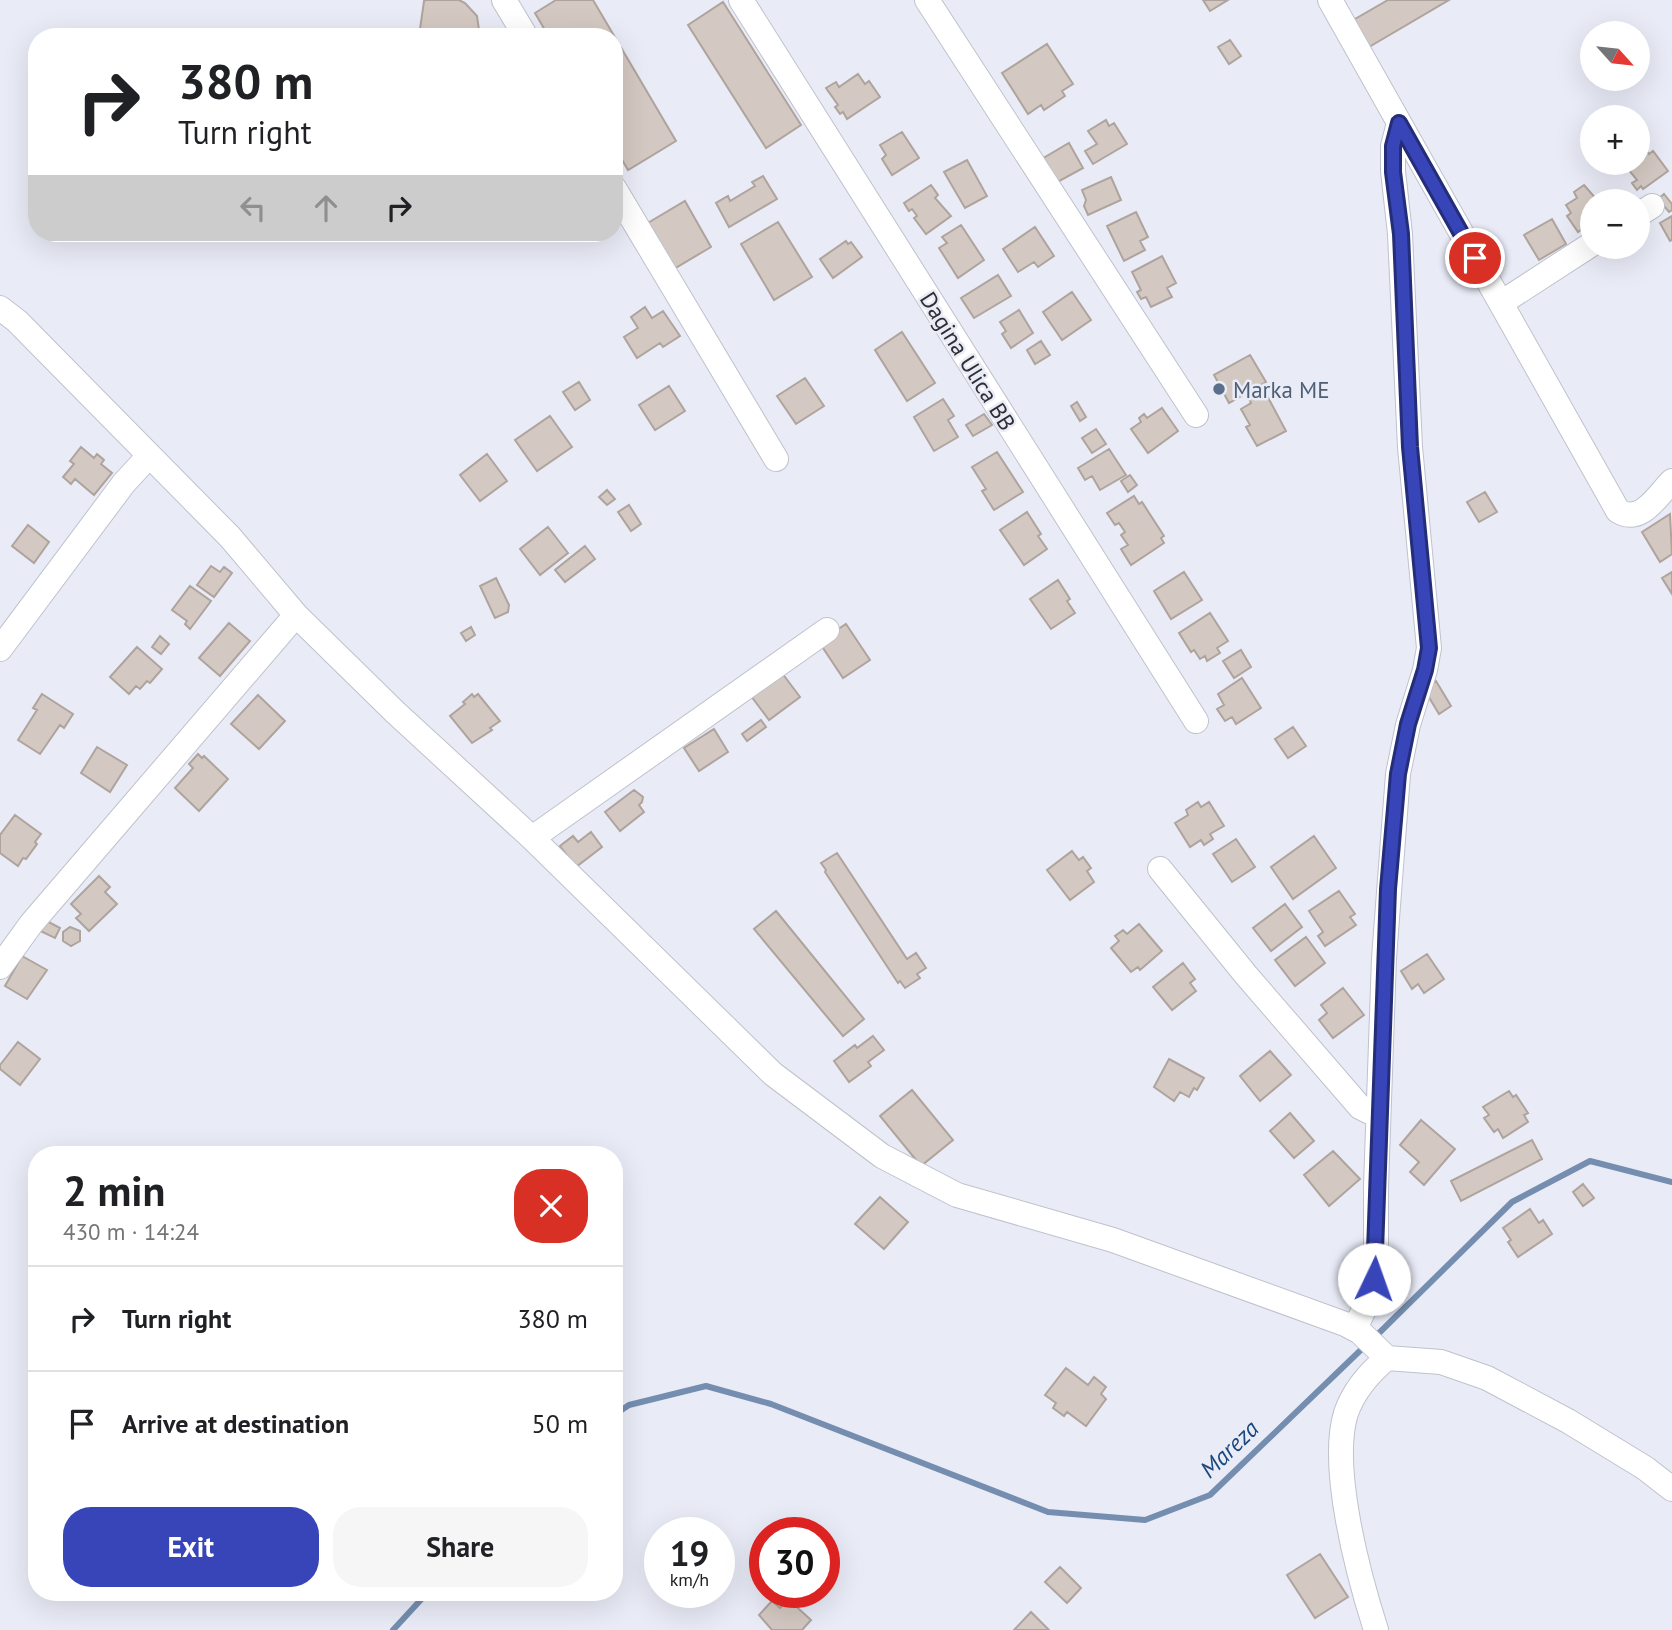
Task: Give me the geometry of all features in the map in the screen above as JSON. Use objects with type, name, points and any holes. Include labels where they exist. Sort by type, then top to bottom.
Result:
[{"type":"street","points":[[505,0],[521,28]]},
{"type":"street","name":"Dagina Ulica BB","points":[[741,0],[1196,721]]},
{"type":"street","points":[[927,0],[1196,415]]},
{"type":"street","points":[[1330,0],[1618,511],[1629,516],[1642,513],[1672,481]]},
{"type":"street","points":[[1376,1630],[1362,1587],[1347,1511],[1342,1461],[1343,1428],[1356,1391],[1370,1372],[1369,1341],[1371,1294],[1376,1264],[1378,1115],[1388,889],[1398,774],[1408,724],[1429,648],[1410,447],[1401,234],[1393,172],[1393,146],[1399,123]]},
{"type":"street","points":[[623,203],[776,459]]},
{"type":"street","points":[[1501,303],[1580,252]]},
{"type":"street","points":[[0,307],[230,537],[296,615],[394,712],[532,838],[773,1074],[882,1156],[926,1180],[974,1201],[1113,1240],[1369,1341],[1487,1378],[1567,1421],[1645,1468],[1672,1489]]},
{"type":"street","points":[[0,649],[124,483],[148,457]]},
{"type":"street","points":[[0,967],[30,924],[296,615]]},
{"type":"street","points":[[532,838],[827,631]]},
{"type":"street","points":[[1160,869],[1246,975],[1360,1107],[1378,1115]]},
{"type":"building","points":[[459,0],[477,16],[479,28],[420,28],[424,1]]},
{"type":"building","points":[[556,0],[593,0],[609,28],[544,28],[535,13]]},
{"type":"building","points":[[1203,0],[1228,0],[1210,11]]},
{"type":"building","points":[[1388,0],[1449,0],[1364,50],[1348,23]]},
{"type":"building","points":[[723,2],[801,125],[766,148],[688,25]]},
{"type":"building","points":[[1230,40],[1241,56],[1229,64],[1218,47]]},
{"type":"building","points":[[1047,44],[1073,84],[1062,91],[1065,96],[1044,110],[1041,105],[1028,114],[1002,73]]},
{"type":"building","points":[[623,51],[676,141],[628,170],[623,161]]},
{"type":"building","points":[[858,74],[865,84],[869,81],[880,97],[847,119],[843,112],[840,114],[835,107],[838,105],[826,88],[836,82],[839,87]]},
{"type":"building","points":[[1106,120],[1109,126],[1114,123],[1127,144],[1093,164],[1085,151],[1097,144],[1088,131]]},
{"type":"building","points":[[902,132],[919,158],[892,175],[882,159],[886,155],[880,145]]},
{"type":"building","points":[[1069,143],[1083,168],[1054,184],[1040,160]]},
{"type":"building","points":[[1653,151],[1668,171],[1643,189],[1641,186],[1636,189],[1632,183],[1637,180],[1633,175],[1650,175],[1650,153]]},
{"type":"building","points":[[967,160],[987,196],[965,208],[944,172]]},
{"type":"building","points":[[763,176],[777,199],[729,227],[716,203],[728,196],[730,201],[755,186],[752,182]]},
{"type":"building","points":[[1111,177],[1121,200],[1088,215],[1082,190]]},
{"type":"building","points":[[931,185],[938,195],[935,198],[951,216],[926,234],[914,218],[917,216],[912,209],[909,211],[904,203]]},
{"type":"building","points":[[1584,185],[1588,189],[1580,189],[1578,232],[1567,216],[1571,213],[1566,205],[1577,198],[1574,192]]},
{"type":"building","points":[[1664,194],[1672,204],[1672,210],[1669,212],[1658,199]]},
{"type":"building","points":[[685,201],[711,247],[667,273],[641,227]]},
{"type":"building","points":[[1136,212],[1148,237],[1140,241],[1145,250],[1124,261],[1107,226]]},
{"type":"building","points":[[1672,216],[1672,240],[1670,241],[1660,223]]},
{"type":"building","points":[[1552,219],[1566,244],[1539,260],[1524,235]]},
{"type":"building","points":[[778,222],[812,277],[774,300],[741,244]]},
{"type":"building","points":[[961,225],[984,260],[958,278],[939,248],[947,243],[942,237]]},
{"type":"building","points":[[1035,227],[1054,256],[1038,267],[1034,262],[1018,272],[1003,249]]},
{"type":"building","points":[[846,241],[848,244],[851,242],[862,257],[833,278],[820,259]]},
{"type":"building","points":[[1162,256],[1176,283],[1167,288],[1172,297],[1151,307],[1146,297],[1141,299],[1137,292],[1141,290],[1132,272]]},
{"type":"building","points":[[998,275],[1011,296],[974,318],[961,298]]},
{"type":"building","points":[[1072,292],[1091,320],[1062,340],[1043,312]]},
{"type":"building","points":[[645,307],[652,318],[663,311],[680,336],[663,347],[660,343],[637,358],[624,337],[638,328],[631,317]]},
{"type":"building","points":[[1019,310],[1033,333],[1011,348],[1002,334],[1006,331],[1000,322]]},
{"type":"building","points":[[902,332],[935,383],[907,401],[875,350]]},
{"type":"building","points":[[1041,341],[1050,355],[1035,364],[1027,350]]},
{"type":"building","points":[[1250,355],[1266,382],[1229,403],[1214,375]]},
{"type":"building","points":[[805,378],[824,406],[796,424],[777,396]]},
{"type":"building","points":[[579,382],[590,400],[575,410],[563,392]]},
{"type":"building","points":[[669,386],[685,411],[655,430],[639,405]]},
{"type":"building","points":[[1264,390],[1286,431],[1257,446],[1246,427],[1250,425],[1241,409],[1251,403],[1249,399]]},
{"type":"building","points":[[943,399],[954,416],[948,420],[958,437],[934,451],[914,417]]},
{"type":"building","points":[[1077,402],[1086,417],[1080,421],[1071,406]]},
{"type":"building","points":[[1162,408],[1178,431],[1148,453],[1131,429],[1141,422],[1139,418],[1144,414],[1147,418]]},
{"type":"building","points":[[984,414],[992,425],[973,436],[966,425]]},
{"type":"building","points":[[550,416],[572,447],[537,471],[515,440]]},
{"type":"building","points":[[1096,429],[1106,444],[1092,453],[1082,438]]},
{"type":"building","points":[[81,447],[94,458],[97,454],[104,460],[101,464],[112,473],[94,495],[75,479],[71,484],[63,477],[74,464],[70,461]]},
{"type":"building","points":[[1109,449],[1126,475],[1100,490],[1092,476],[1085,480],[1078,468]]},
{"type":"building","points":[[997,452],[1023,492],[994,510],[982,491],[986,489],[972,467]]},
{"type":"building","points":[[487,454],[507,481],[480,501],[460,475]]},
{"type":"building","points":[[1130,475],[1137,485],[1128,492],[1121,481]]},
{"type":"building","points":[[607,490],[615,499],[607,505],[599,497]]},
{"type":"building","points":[[1485,492],[1497,512],[1479,522],[1467,502]]},
{"type":"building","points":[[1134,496],[1139,504],[1142,502],[1164,536],[1161,538],[1164,543],[1131,565],[1121,549],[1128,545],[1121,535],[1125,532],[1119,523],[1115,525],[1107,513]]},
{"type":"building","points":[[629,505],[641,524],[631,531],[618,512]]},
{"type":"building","points":[[1027,512],[1047,549],[1024,565],[1000,530]]},
{"type":"building","points":[[1670,514],[1672,554],[1660,562],[1642,532]]},
{"type":"building","points":[[28,525],[49,542],[34,563],[12,546]]},
{"type":"building","points":[[548,527],[568,553],[540,575],[520,549]]},
{"type":"building","points":[[585,546],[595,559],[565,582],[555,570]]},
{"type":"building","points":[[211,566],[220,572],[224,567],[232,573],[214,597],[197,585]]},
{"type":"building","points":[[1184,572],[1202,600],[1171,619],[1154,591]]},
{"type":"building","points":[[1672,572],[1672,594],[1662,578]]},
{"type":"building","points":[[496,578],[509,605],[508,612],[495,618],[480,586]]},
{"type":"building","points":[[1058,580],[1075,613],[1051,629],[1030,599]]},
{"type":"building","points":[[190,586],[211,601],[190,629],[185,624],[187,621],[172,610]]},
{"type":"building","points":[[1210,613],[1228,641],[1217,648],[1220,653],[1207,661],[1205,656],[1200,659],[1194,650],[1191,652],[1179,633]]},
{"type":"building","points":[[229,623],[250,641],[220,676],[199,658]]},
{"type":"building","points":[[846,624],[870,660],[843,678],[819,642]]},
{"type":"building","points":[[471,627],[475,635],[466,641],[461,633]]},
{"type":"building","points":[[160,636],[169,644],[161,654],[152,647]]},
{"type":"building","points":[[137,647],[162,669],[150,683],[147,681],[140,689],[136,686],[129,694],[110,677]]},
{"type":"building","points":[[1241,650],[1251,667],[1234,678],[1223,661]]},
{"type":"building","points":[[782,673],[800,697],[769,720],[751,696]]},
{"type":"building","points":[[1242,678],[1261,708],[1236,724],[1232,717],[1225,721],[1217,709],[1224,705],[1218,694]]},
{"type":"building","points":[[1436,681],[1451,706],[1439,714],[1424,689]]},
{"type":"building","points":[[42,694],[73,714],[64,728],[60,725],[40,754],[18,740],[37,710],[33,708]]},
{"type":"building","points":[[472,694],[474,697],[478,694],[500,721],[490,728],[492,730],[472,743],[450,716],[465,704],[463,702]]},
{"type":"building","points":[[258,695],[285,721],[259,749],[231,724]]},
{"type":"building","points":[[761,720],[766,727],[747,741],[742,734]]},
{"type":"building","points":[[1293,727],[1306,746],[1288,758],[1275,739]]},
{"type":"building","points":[[714,729],[728,752],[699,771],[684,748]]},
{"type":"building","points":[[97,747],[127,765],[110,792],[81,773]]},
{"type":"building","points":[[198,754],[202,758],[204,756],[228,779],[199,811],[175,788],[193,768],[189,764]]},
{"type":"building","points":[[634,790],[643,797],[639,805],[644,812],[620,831],[605,812]]},
{"type":"building","points":[[1198,802],[1201,807],[1209,802],[1224,826],[1210,834],[1213,839],[1204,845],[1201,840],[1190,847],[1175,823],[1188,815],[1186,810]]},
{"type":"building","points":[[15,815],[41,834],[35,842],[37,844],[18,866],[0,853],[0,835]]},
{"type":"building","points":[[591,832],[602,847],[576,867],[560,846],[573,836],[578,842]]},
{"type":"building","points":[[1314,836],[1336,868],[1293,899],[1271,867]]},
{"type":"building","points":[[1236,839],[1255,867],[1232,882],[1213,854]]},
{"type":"building","points":[[1072,851],[1079,860],[1083,857],[1091,868],[1087,871],[1094,882],[1070,900],[1047,870]]},
{"type":"building","points":[[837,853],[907,959],[916,953],[926,968],[917,974],[920,978],[905,988],[900,981],[898,983],[825,872],[821,863]]},
{"type":"building","points":[[99,876],[110,887],[105,892],[117,904],[89,931],[76,918],[81,914],[71,904]]},
{"type":"building","points":[[1339,891],[1355,914],[1350,917],[1356,925],[1325,946],[1318,936],[1323,932],[1309,911]]},
{"type":"building","points":[[1285,904],[1302,927],[1271,951],[1253,928]]},
{"type":"building","points":[[776,911],[864,1019],[843,1036],[754,929]]},
{"type":"building","points":[[39,917],[60,928],[55,938],[34,928]]},
{"type":"building","points":[[1139,924],[1162,951],[1140,970],[1138,967],[1131,972],[1111,948],[1119,941],[1115,936],[1123,930],[1127,934]]},
{"type":"building","points":[[70,927],[80,931],[80,941],[71,946],[63,941],[63,932]]},
{"type":"building","points":[[1306,937],[1325,963],[1295,986],[1275,960]]},
{"type":"building","points":[[1427,954],[1444,979],[1424,993],[1418,984],[1412,989],[1401,971]]},
{"type":"building","points":[[22,956],[47,970],[27,999],[5,986]]},
{"type":"building","points":[[1183,963],[1195,979],[1190,983],[1196,991],[1172,1010],[1153,987]]},
{"type":"building","points":[[1343,988],[1364,1015],[1333,1038],[1319,1020],[1327,1013],[1321,1005]]},
{"type":"building","points":[[873,1036],[884,1050],[868,1062],[871,1066],[849,1082],[834,1061],[855,1045],[857,1048]]},
{"type":"building","points":[[18,1042],[40,1059],[20,1085],[0,1069],[0,1065]]},
{"type":"building","points":[[1270,1051],[1291,1075],[1260,1101],[1240,1076]]},
{"type":"building","points":[[1169,1059],[1204,1078],[1189,1097],[1180,1092],[1174,1101],[1154,1087]]},
{"type":"building","points":[[912,1090],[953,1140],[921,1166],[880,1116]]},
{"type":"building","points":[[1509,1091],[1513,1097],[1516,1095],[1528,1113],[1524,1115],[1528,1122],[1503,1138],[1498,1129],[1494,1132],[1484,1118],[1489,1115],[1483,1107]]},
{"type":"building","points":[[1290,1113],[1314,1141],[1294,1158],[1270,1131]]},
{"type":"building","points":[[1421,1120],[1455,1149],[1424,1185],[1410,1172],[1419,1162],[1400,1145]]},
{"type":"building","points":[[1532,1140],[1542,1159],[1461,1201],[1451,1181]]},
{"type":"building","points":[[1333,1151],[1360,1179],[1329,1206],[1304,1175]]},
{"type":"building","points":[[1583,1184],[1594,1198],[1583,1206],[1573,1192]]},
{"type":"building","points":[[880,1197],[908,1222],[884,1249],[855,1224]]},
{"type":"building","points":[[1530,1209],[1539,1223],[1543,1220],[1552,1234],[1518,1257],[1503,1228]]},
{"type":"building","points":[[1066,1368],[1088,1385],[1094,1377],[1106,1387],[1101,1394],[1106,1399],[1086,1426],[1067,1412],[1064,1416],[1053,1408],[1056,1403],[1045,1395]]},
{"type":"building","points":[[1320,1554],[1348,1597],[1315,1618],[1287,1575]]},
{"type":"building","points":[[1060,1567],[1081,1588],[1067,1603],[1045,1582]]},
{"type":"building","points":[[766,1608],[798,1608],[811,1620],[802,1630],[772,1630],[759,1615]]},
{"type":"building","points":[[1031,1612],[1049,1630],[1014,1630]]},
{"type":"waterway","name":"Mareza","points":[[1375,1337],[1512,1202],[1590,1161],[1672,1182]]},
{"type":"waterway","name":"Mareza","points":[[623,1409],[629,1405],[706,1386],[771,1404],[1048,1512],[1145,1520],[1210,1495],[1367,1344]]},
{"type":"waterway","name":"Mareza","points":[[393,1630],[420,1601]]},
{"type":"place","name":"Marka ME","points":[[1219,389]]},
{"type":"route","points":[[1374,1279],[1384,958],[1398,774],[1408,724],[1429,648],[1410,447],[1401,234],[1393,172],[1393,146],[1399,123],[1475,258]]}]
